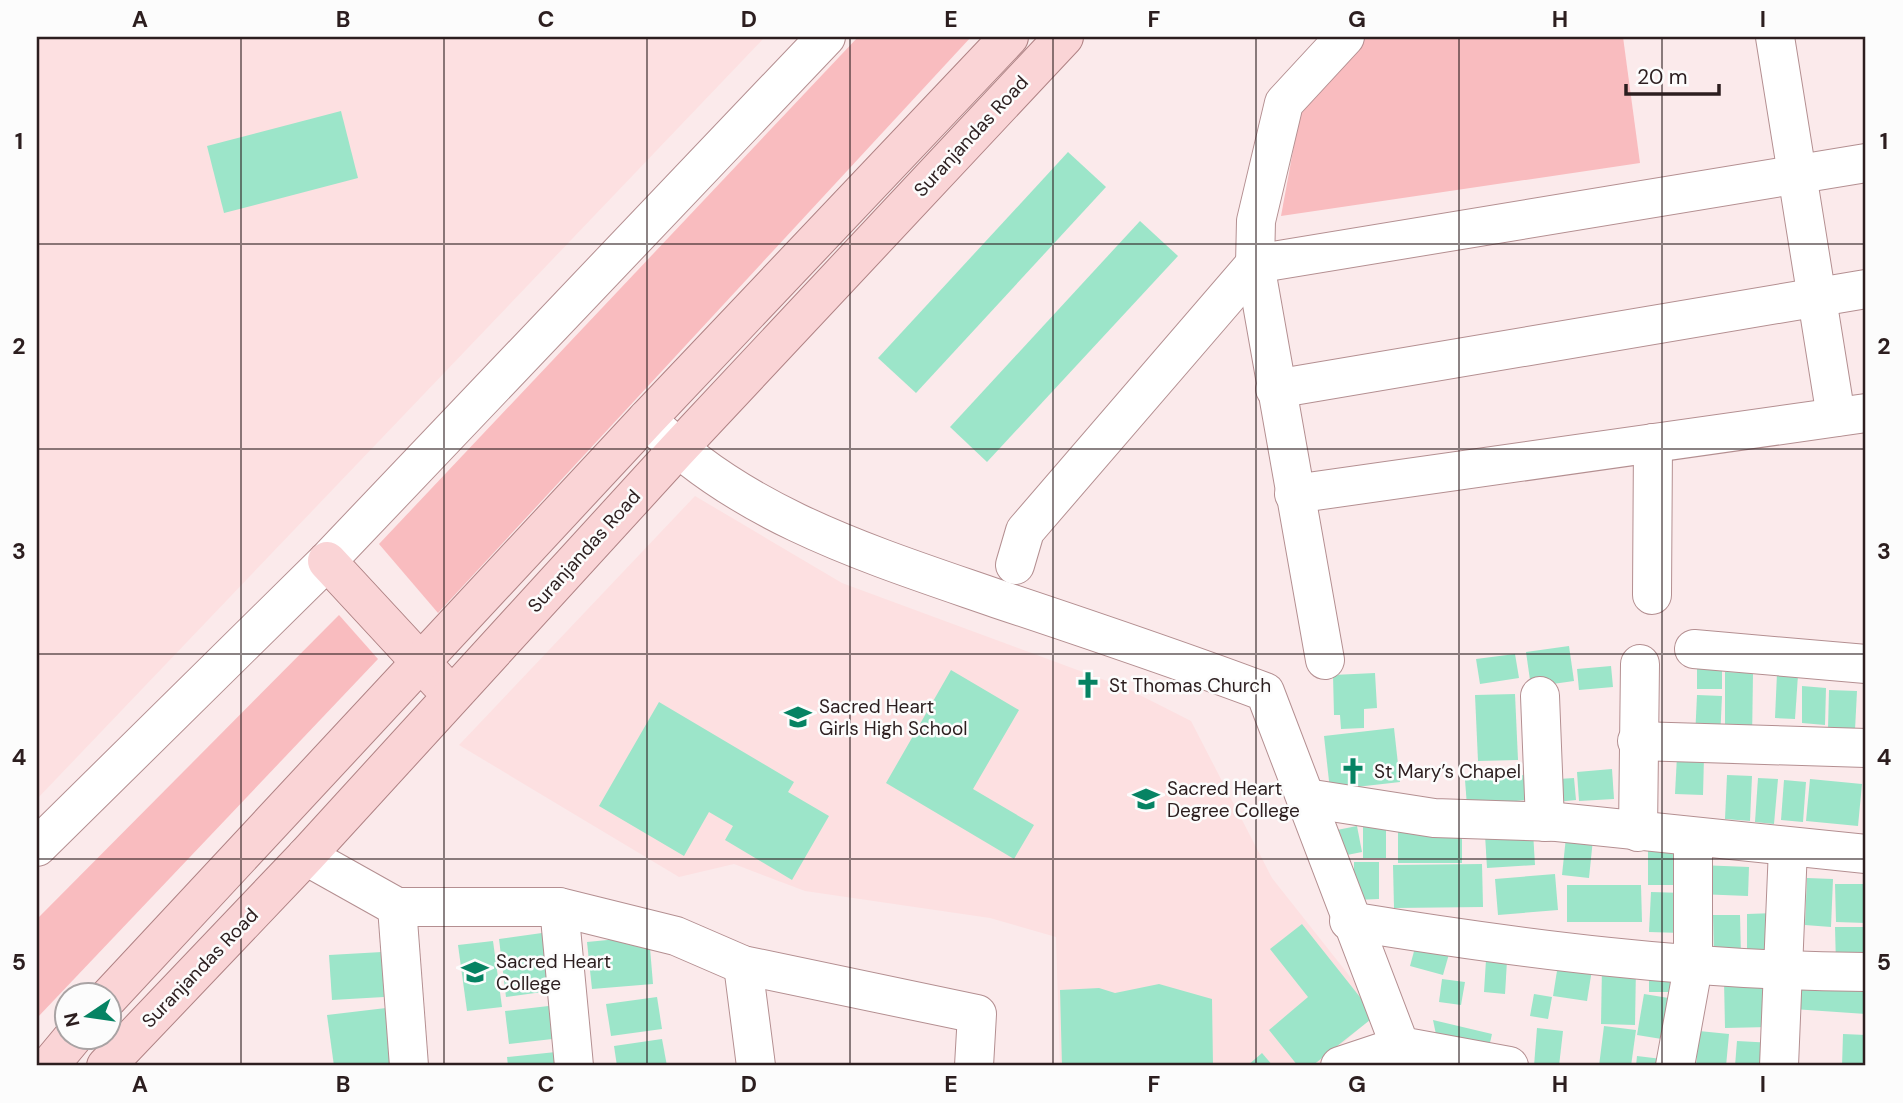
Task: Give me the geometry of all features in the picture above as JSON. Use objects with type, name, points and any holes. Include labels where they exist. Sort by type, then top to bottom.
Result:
[{"type":"main road","points":[[122,983],[647,419],[1009,37]]},
{"type":"main road","name":"Suranjandas Road","points":[[106,1066],[306,856],[677,450],[1064,37]]},
{"type":"main road","points":[[327,561],[423,662],[451,697]]},
{"type":"main road","points":[[49,1066],[63,1050]]},
{"type":"street","points":[[37,847],[327,561],[826,37]]},
{"type":"street","points":[[1325,660],[1255,264],[1256,221],[1284,103],[1345,37]]},
{"type":"street","points":[[1294,494],[1851,415],[1816,298],[1795,175],[1785,38]]},
{"type":"street","points":[[1015,565],[1026,531],[1255,264],[1866,163]]},
{"type":"street","points":[[1275,389],[1866,289]]},
{"type":"street","points":[[647,419],[677,450],[738,493],[849,546],[1265,692],[1349,921],[1411,1054]]},
{"type":"street","points":[[1652,595],[1654,443]]},
{"type":"street","points":[[1694,649],[1866,664]]},
{"type":"street","points":[[1638,832],[1640,664]]},
{"type":"street","points":[[1540,696],[1545,822]]},
{"type":"street","points":[[1637,741],[1866,748]]},
{"type":"street","points":[[1306,798],[1434,818],[1545,822],[1866,854]]},
{"type":"street","points":[[1675,1066],[1693,967],[1693,838]]},
{"type":"street","points":[[1779,1066],[1788,848]]},
{"type":"street","points":[[306,856],[397,906],[559,907],[676,936],[743,965],[977,1014],[974,1066]]},
{"type":"street","points":[[397,906],[409,1066]]},
{"type":"street","points":[[559,907],[574,1066]]},
{"type":"street","points":[[1349,921],[1693,967],[1784,972],[1866,972]]},
{"type":"street","points":[[743,965],[756,1066]]},
{"type":"street","points":[[1340,1066],[1411,1054],[1509,1066]]},
{"type":"shaded area","points":[[37,37],[765,37],[37,799]]},
{"type":"shaded area","points":[[858,37],[971,37],[438,613],[379,544]]},
{"type":"shaded area","points":[[1365,37],[1623,37],[1640,163],[1281,216],[1300,113]]},
{"type":"shaded area","name":"Sacred Heart Girls High School","points":[[695,496],[842,583],[1126,688],[1191,721],[1272,878],[1378,1012],[1317,1066],[1060,1066],[1056,937],[990,918],[805,891],[734,864],[679,877],[459,745]]},
{"type":"shaded area","points":[[339,615],[378,659],[72,981],[52,981],[52,1002],[37,1018],[37,919]]},
{"type":"building","points":[[341,111],[358,178],[224,213],[207,146]]},
{"type":"building","points":[[1068,152],[1106,187],[916,393],[878,358]]},
{"type":"building","points":[[1140,221],[1178,256],[987,462],[950,427]]},
{"type":"building","points":[[1569,646],[1574,681],[1531,687],[1526,652]]},
{"type":"building","points":[[1697,653],[1722,654],[1722,689],[1697,689]]},
{"type":"building","points":[[1515,654],[1519,678],[1480,684],[1476,659]]},
{"type":"building","points":[[1611,666],[1613,687],[1579,690],[1577,669]]},
{"type":"building","points":[[951,670],[1019,710],[973,789],[1034,825],[1014,859],[886,783]]},
{"type":"building","points":[[1725,672],[1753,673],[1752,741],[1725,740]]},
{"type":"building","points":[[1375,673],[1377,708],[1364,709],[1364,728],[1341,729],[1340,715],[1334,715],[1333,675]]},
{"type":"building","points":[[1777,673],[1798,675],[1795,719],[1775,718]]},
{"type":"building","points":[[1802,686],[1826,688],[1825,725],[1802,723]]},
{"type":"building","points":[[1829,690],[1857,691],[1855,730],[1828,729]]},
{"type":"building","points":[[1515,694],[1518,760],[1478,761],[1475,695]]},
{"type":"building","points":[[1697,695],[1722,696],[1720,740],[1695,738]]},
{"type":"building","points":[[659,702],[794,782],[788,792],[829,816],[792,880],[725,840],[733,826],[709,812],[684,856],[599,806]]},
{"type":"building","points":[[1394,728],[1400,782],[1330,790],[1324,736]]},
{"type":"building","points":[[1677,756],[1704,757],[1703,795],[1675,794]]},
{"type":"building","points":[[1612,769],[1614,799],[1579,801],[1577,772]]},
{"type":"building","points":[[1524,775],[1527,800],[1467,806],[1465,780]]},
{"type":"building","points":[[1727,775],[1752,776],[1750,821],[1725,819]]},
{"type":"building","points":[[1574,778],[1576,800],[1546,803],[1543,780]]},
{"type":"building","points":[[1758,778],[1778,779],[1774,824],[1755,822]]},
{"type":"building","points":[[1810,779],[1862,784],[1858,826],[1806,821]]},
{"type":"building","points":[[1784,780],[1806,782],[1803,822],[1781,820]]},
{"type":"building","points":[[1398,822],[1462,822],[1462,863],[1398,863]]},
{"type":"building","points":[[1363,825],[1386,826],[1386,858],[1363,858]]},
{"type":"building","points":[[1357,826],[1362,852],[1332,858],[1327,832]]},
{"type":"building","points":[[1533,832],[1535,865],[1487,868],[1485,835]]},
{"type":"building","points":[[1566,837],[1593,839],[1589,878],[1562,875]]},
{"type":"building","points":[[1648,844],[1679,844],[1680,885],[1648,885]]},
{"type":"building","points":[[1354,862],[1379,862],[1379,899],[1354,900]]},
{"type":"building","points":[[1482,864],[1483,907],[1394,908],[1393,865]]},
{"type":"building","points":[[1699,865],[1749,867],[1748,896],[1698,894]]},
{"type":"building","points":[[1555,874],[1558,910],[1498,915],[1495,879]]},
{"type":"building","points":[[1807,878],[1833,879],[1831,927],[1805,925]]},
{"type":"building","points":[[1835,884],[1866,884],[1866,923],[1836,922]]},
{"type":"building","points":[[1567,885],[1641,885],[1642,922],[1567,922]]},
{"type":"building","points":[[1651,892],[1684,893],[1681,933],[1649,932]]},
{"type":"building","points":[[1775,913],[1775,959],[1747,959],[1747,914]]},
{"type":"building","points":[[1713,915],[1740,915],[1741,956],[1714,956]]},
{"type":"building","points":[[1302,924],[1375,1016],[1312,1066],[1298,1066],[1269,1030],[1308,997],[1270,949]]},
{"type":"building","points":[[1835,927],[1866,927],[1866,966],[1836,965]]},
{"type":"building","points":[[549,932],[557,990],[506,997],[499,939]]},
{"type":"building","points":[[649,936],[653,984],[592,989],[587,942]]},
{"type":"building","points":[[493,941],[502,1007],[467,1011],[458,945]]},
{"type":"building","points":[[1416,944],[1449,954],[1443,975],[1410,966]]},
{"type":"building","points":[[382,952],[384,997],[332,1000],[329,955]]},
{"type":"building","points":[[1560,952],[1594,957],[1587,1001],[1553,996]]},
{"type":"building","points":[[1486,960],[1507,961],[1505,994],[1484,992]]},
{"type":"building","points":[[1602,966],[1636,966],[1635,1025],[1601,1024]]},
{"type":"building","points":[[1649,968],[1684,968],[1685,992],[1649,992]]},
{"type":"building","points":[[1442,979],[1465,982],[1461,1005],[1439,1002]]},
{"type":"building","points":[[1769,979],[1769,1027],[1725,1028],[1724,980]]},
{"type":"building","points":[[1159,984],[1212,999],[1213,1066],[1062,1066],[1060,990],[1099,988],[1115,993]]},
{"type":"building","points":[[1793,986],[1866,991],[1866,1014],[1793,1009]]},
{"type":"building","points":[[1534,994],[1552,997],[1548,1019],[1530,1016]]},
{"type":"building","points":[[1644,994],[1681,1000],[1674,1041],[1637,1035]]},
{"type":"building","points":[[657,997],[662,1029],[611,1036],[606,1004]]},
{"type":"building","points":[[557,1005],[561,1038],[509,1044],[505,1011]]},
{"type":"building","points":[[386,1008],[393,1066],[334,1066],[327,1015]]},
{"type":"building","points":[[1433,1020],[1492,1034],[1486,1060],[1439,1049]]},
{"type":"building","points":[[1604,1026],[1636,1030],[1631,1066],[1599,1066]]},
{"type":"building","points":[[1537,1028],[1563,1031],[1559,1066],[1534,1066]]},
{"type":"building","points":[[1699,1031],[1729,1034],[1726,1066],[1696,1066]]},
{"type":"building","points":[[1843,1034],[1866,1035],[1866,1066],[1842,1066]]},
{"type":"building","points":[[662,1039],[667,1066],[617,1066],[614,1046]]},
{"type":"building","points":[[1737,1041],[1774,1043],[1772,1066],[1735,1066]]},
{"type":"building","points":[[556,1052],[558,1066],[508,1066],[507,1057]]},
{"type":"building","points":[[1262,1053],[1273,1066],[1247,1066]]},
{"type":"building","points":[[1637,1056],[1670,1060],[1669,1066],[1636,1066]]},
{"type":"place","name":"St Thomas Church","points":[[1088,685]]},
{"type":"place","name":"Sacred Heart Girls High School","points":[[798,717]]},
{"type":"place","name":"St Mary’s Chapel","points":[[1353,771]]},
{"type":"place","name":"Sacred Heart Degree College","points":[[1146,799]]},
{"type":"place","name":"Sacred Heart College","points":[[475,972]]}]
